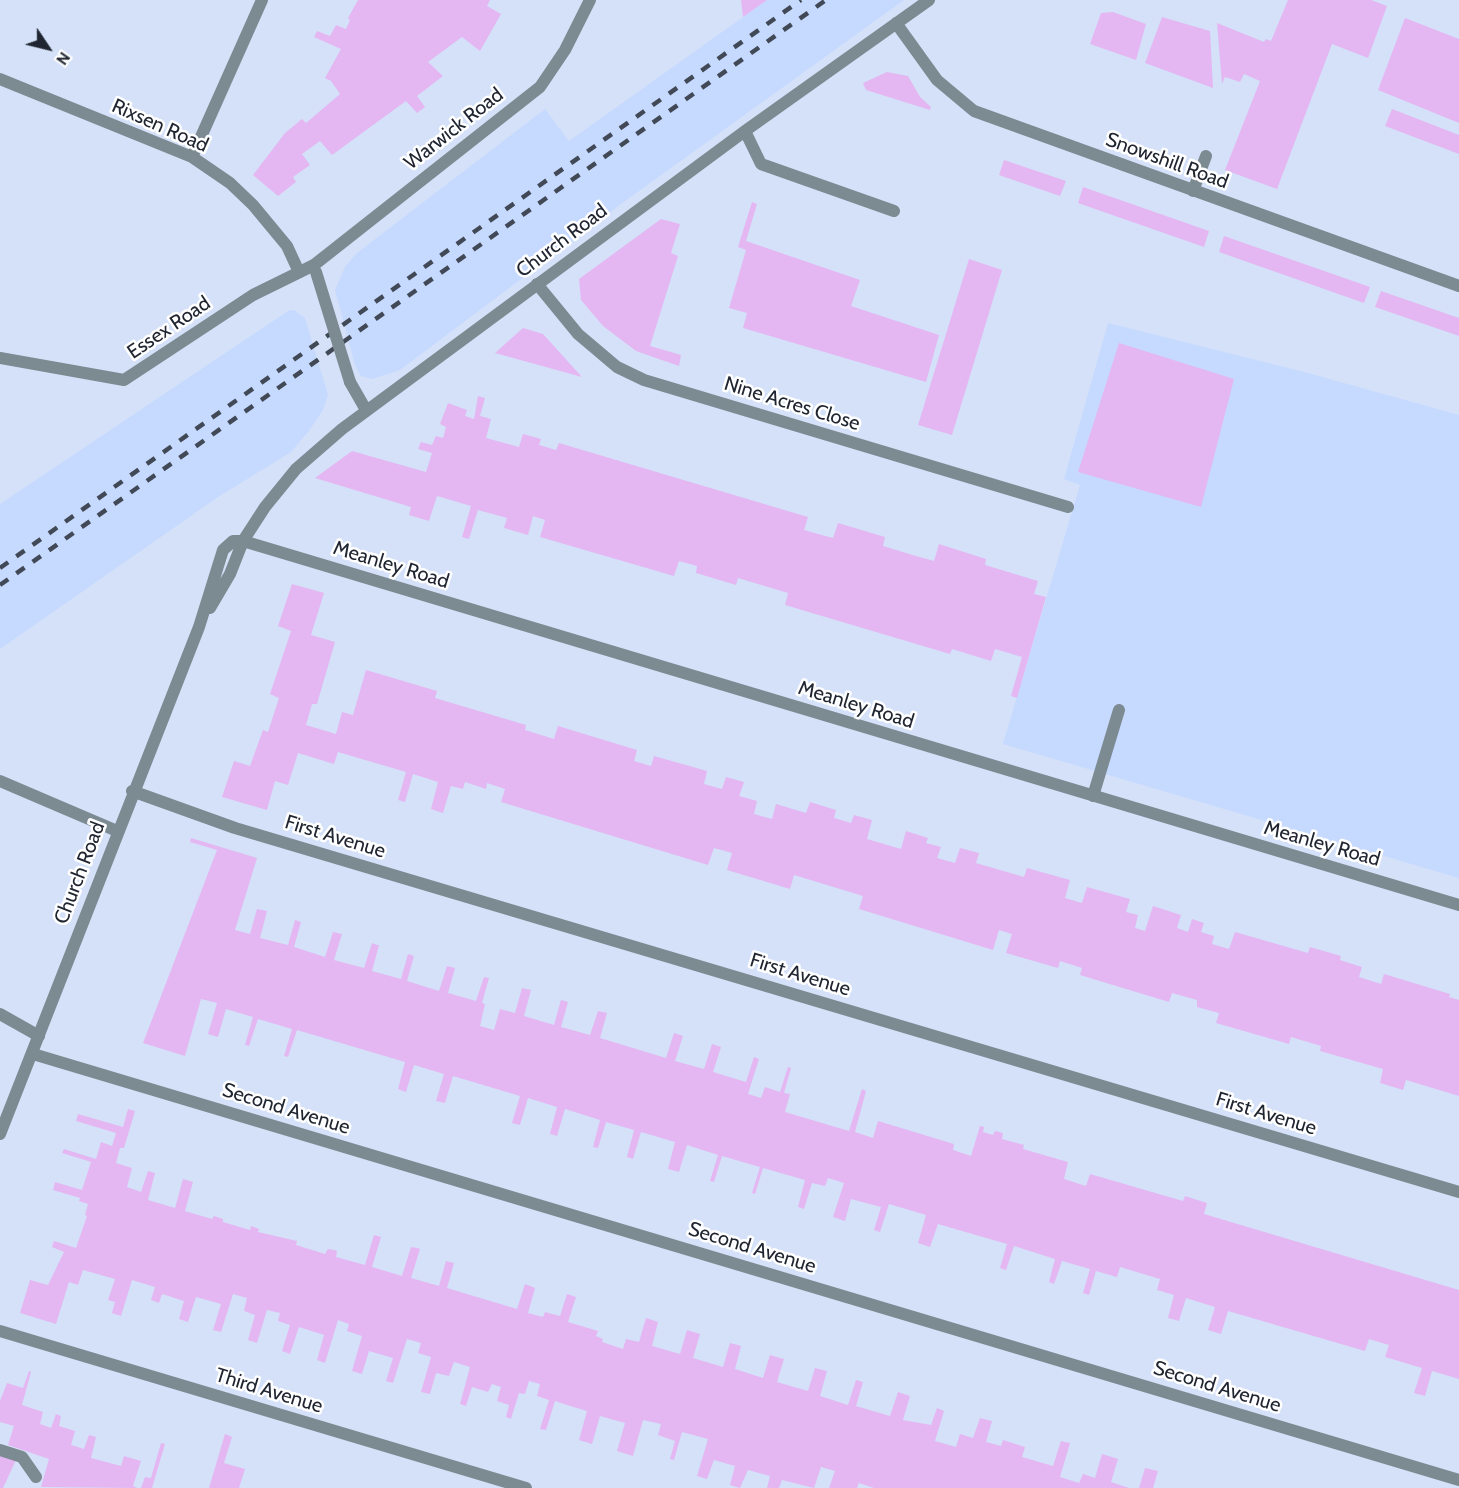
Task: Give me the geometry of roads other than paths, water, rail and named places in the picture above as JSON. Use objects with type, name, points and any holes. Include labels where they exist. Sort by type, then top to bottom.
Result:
[{"type":"street","points":[[192,157],[262,0]]},
{"type":"street","name":"Warwick Road","points":[[315,268],[540,87],[565,50],[590,0]]},
{"type":"street","name":"Church Road","points":[[0,1134],[33,1054],[132,791],[199,627],[230,574],[243,541],[265,507],[296,469],[366,410],[745,131],[929,0]]},
{"type":"street","name":"Snowshill Road","points":[[896,23],[937,80],[974,111],[1459,286]]},
{"type":"street","name":"Rixsen Road","points":[[0,79],[192,157],[230,183],[253,205],[287,246],[298,272]]},
{"type":"street","points":[[745,131],[761,164],[894,211]]},
{"type":"street","points":[[1193,191],[1206,156]]},
{"type":"street","points":[[315,268],[350,382],[366,410]]},
{"type":"street","name":"Essex Road","points":[[0,358],[124,380],[253,295],[298,272],[315,268]]},
{"type":"street","name":"Nine Acres Close","points":[[537,284],[578,334],[617,367],[644,380],[1068,507]]},
{"type":"street","name":"Meanley Road","points":[[243,541],[1459,905]]},
{"type":"street","points":[[1093,796],[1119,711]]},
{"type":"street","points":[[0,782],[117,831]]},
{"type":"street","name":"First Avenue","points":[[132,791],[246,831],[1459,1192]]},
{"type":"street","points":[[0,1014],[39,1036]]},
{"type":"street","name":"Second Avenue","points":[[33,1054],[1459,1480]]},
{"type":"street","name":"Third Avenue","points":[[0,1331],[526,1488]]},
{"type":"street","points":[[0,1450],[22,1456],[36,1477]]},
{"type":"railway","points":[[0,568],[801,0]]},
{"type":"railway","points":[[0,585],[826,0]]}]
